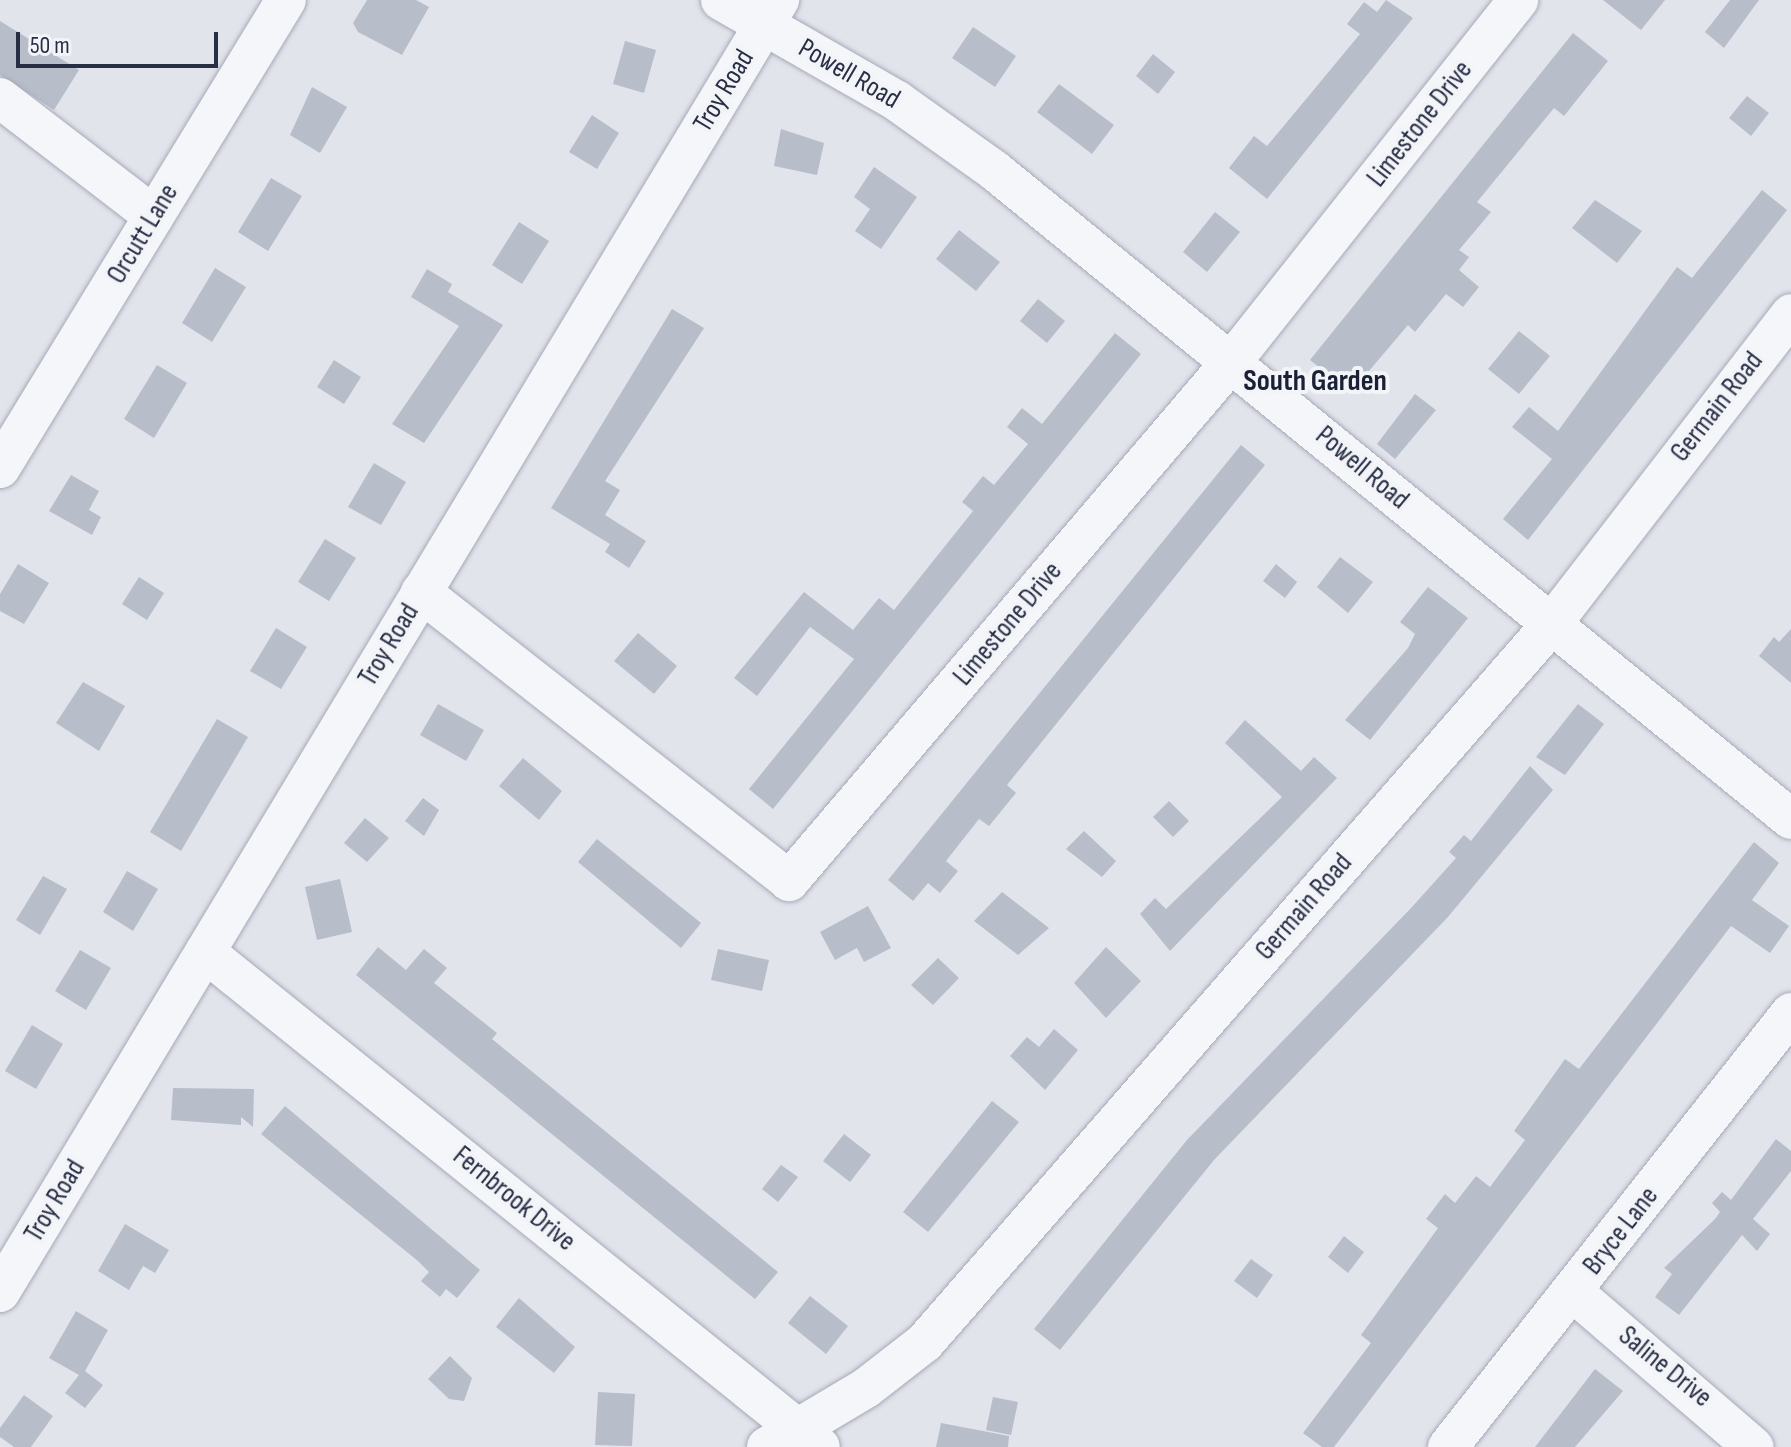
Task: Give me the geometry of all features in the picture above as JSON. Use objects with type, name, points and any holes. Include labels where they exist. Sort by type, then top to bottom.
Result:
[{"type":"street","name":"Orcutt Lane","points":[[0,468],[286,0]]},
{"type":"street","name":"Powell Road","points":[[721,0],[772,12],[995,171],[1233,360],[1550,626],[1791,819]]},
{"type":"street","name":"Limestone Drive","points":[[421,592],[789,881],[1233,360],[1518,0]]},
{"type":"street","name":"Troy Road","points":[[0,1292],[772,12]]},
{"type":"street","points":[[0,98],[154,216]]},
{"type":"street","name":"Germain Road","points":[[795,1441],[925,1342],[1550,626],[1791,314]]},
{"type":"street","name":"Fernbrook Drive","points":[[205,952],[795,1441]]},
{"type":"street","name":"Bryce Lane","points":[[1448,1447],[1791,1013]]},
{"type":"street","name":"Saline Drive","points":[[1573,1292],[1753,1447]]},
{"type":"building","points":[[367,0],[416,0],[429,7],[402,55],[358,32],[353,23]]},
{"type":"building","points":[[1386,0],[1413,18],[1267,199],[1229,168],[1254,136],[1267,146],[1360,34],[1347,24],[1364,2],[1377,12]]},
{"type":"building","points":[[1603,0],[1665,0],[1641,30]]},
{"type":"building","points":[[1730,0],[1759,0],[1724,48],[1705,32]]},
{"type":"building","points":[[0,21],[79,70],[54,110],[0,75]]},
{"type":"building","points":[[973,27],[1016,56],[995,87],[952,58]]},
{"type":"building","points":[[1573,33],[1608,61],[1564,116],[1554,108],[1477,202],[1491,212],[1459,250],[1469,257],[1459,270],[1479,287],[1463,307],[1446,294],[1415,332],[1408,325],[1351,392],[1310,360]]},
{"type":"building","points":[[625,41],[656,50],[644,93],[613,84]]},
{"type":"building","points":[[1153,54],[1175,72],[1158,94],[1136,76]]},
{"type":"building","points":[[1059,84],[1114,125],[1092,154],[1037,112]]},
{"type":"building","points":[[312,87],[347,107],[320,153],[290,135]]},
{"type":"building","points":[[1747,96],[1769,113],[1751,136],[1729,118]]},
{"type":"building","points":[[592,115],[619,133],[597,169],[569,152]]},
{"type":"building","points":[[781,129],[824,143],[817,175],[774,166]]},
{"type":"building","points":[[874,167],[917,197],[881,249],[855,231],[870,209],[854,197]]},
{"type":"building","points":[[271,178],[302,196],[268,251],[238,232]]},
{"type":"building","points":[[1762,190],[1787,210],[1528,540],[1503,519],[1552,459],[1512,427],[1529,407],[1558,431],[1677,267],[1692,278]]},
{"type":"building","points":[[1595,200],[1642,231],[1617,263],[1572,228]]},
{"type":"building","points":[[1215,212],[1240,232],[1207,272],[1183,252]]},
{"type":"building","points":[[519,222],[549,241],[522,284],[492,265]]},
{"type":"building","points":[[959,230],[1000,262],[976,291],[936,259]]},
{"type":"building","points":[[215,268],[246,287],[212,342],[182,323]]},
{"type":"building","points":[[427,269],[452,284],[448,292],[503,325],[424,443],[392,424],[459,326],[411,297]]},
{"type":"building","points":[[1038,299],[1065,321],[1047,343],[1020,321]]},
{"type":"building","points":[[672,309],[704,328],[605,481],[620,490],[605,515],[646,541],[629,568],[605,552],[610,544],[551,508]]},
{"type":"building","points":[[1519,331],[1550,356],[1519,394],[1488,369]]},
{"type":"building","points":[[1115,333],[1141,354],[773,809],[749,789],[854,659],[810,627],[757,696],[734,678],[804,592],[853,630],[879,598],[894,610],[973,511],[962,502],[983,476],[994,485],[1028,444],[1007,427],[1022,408],[1042,424]]},
{"type":"building","points":[[334,360],[361,377],[344,404],[317,387]]},
{"type":"building","points":[[157,365],[187,383],[154,438],[124,419]]},
{"type":"building","points":[[1415,394],[1436,410],[1395,459],[1377,444]]},
{"type":"building","points":[[1241,445],[1265,465],[1007,785],[1016,793],[989,826],[979,819],[946,861],[958,871],[940,893],[928,883],[913,901],[888,880]]},
{"type":"building","points":[[374,463],[406,482],[381,525],[348,507]]},
{"type":"building","points":[[71,475],[99,491],[89,510],[101,517],[92,535],[49,511]]},
{"type":"building","points":[[325,539],[356,558],[329,601],[298,582]]},
{"type":"building","points":[[1340,557],[1373,582],[1348,613],[1317,587]]},
{"type":"building","points":[[18,564],[49,583],[24,624],[0,611],[0,594]]},
{"type":"building","points":[[1276,564],[1297,582],[1285,598],[1263,581]]},
{"type":"building","points":[[139,577],[164,593],[147,620],[122,604]]},
{"type":"building","points":[[1428,587],[1468,618],[1370,740],[1345,720],[1408,648],[1415,634],[1400,622]]},
{"type":"building","points":[[276,628],[307,647],[281,689],[250,671]]},
{"type":"building","points":[[1791,629],[1791,683],[1759,656],[1774,637],[1779,642]]},
{"type":"building","points":[[638,633],[677,666],[654,694],[614,661]]},
{"type":"building","points":[[83,682],[125,706],[99,751],[56,723]]},
{"type":"building","points":[[438,704],[484,730],[466,761],[420,735]]},
{"type":"building","points":[[1578,704],[1604,724],[1565,775],[1536,757]]},
{"type":"building","points":[[217,719],[248,737],[181,851],[150,832]]},
{"type":"building","points":[[1245,720],[1301,771],[1314,757],[1337,778],[1170,951],[1140,914],[1155,898],[1166,909],[1282,797],[1225,743]]},
{"type":"building","points":[[523,758],[562,791],[539,820],[499,786]]},
{"type":"building","points":[[1530,766],[1553,790],[1448,917],[1214,1160],[1060,1350],[1034,1329],[1187,1140],[1412,907],[1456,858],[1449,852],[1464,835],[1471,841]]},
{"type":"building","points":[[423,798],[439,810],[424,836],[405,821]]},
{"type":"building","points":[[1169,801],[1189,821],[1173,837],[1153,817]]},
{"type":"building","points":[[365,818],[389,838],[367,862],[344,843]]},
{"type":"building","points":[[1084,831],[1116,861],[1102,877],[1066,849]]},
{"type":"building","points":[[597,839],[701,923],[681,948],[578,862]]},
{"type":"building","points":[[1754,842],[1779,863],[1752,900],[1789,926],[1770,953],[1731,926],[1334,1447],[1322,1447],[1303,1433],[1371,1343],[1361,1335],[1438,1228],[1426,1219],[1445,1194],[1455,1203],[1476,1176],[1490,1187],[1525,1140],[1514,1131],[1565,1059],[1579,1069]]},
{"type":"building","points":[[127,871],[158,889],[133,931],[103,912]]},
{"type":"building","points":[[43,876],[67,889],[40,935],[16,920]]},
{"type":"building","points":[[340,879],[352,932],[317,940],[305,887]]},
{"type":"building","points":[[1002,892],[1049,928],[1018,955],[974,921]]},
{"type":"building","points":[[868,906],[891,948],[864,962],[857,948],[835,960],[820,932]]},
{"type":"building","points":[[378,947],[406,970],[424,949],[447,968],[434,983],[497,1033],[492,1039],[778,1272],[755,1299],[356,975]]},
{"type":"building","points":[[1106,947],[1141,981],[1106,1018],[1074,983]]},
{"type":"building","points":[[718,949],[769,960],[762,991],[711,980]]},
{"type":"building","points":[[80,950],[111,968],[86,1010],[55,991]]},
{"type":"building","points":[[938,958],[959,978],[933,1005],[911,985]]},
{"type":"building","points":[[32,1025],[63,1044],[36,1089],[5,1071]]},
{"type":"building","points":[[1054,1029],[1078,1050],[1045,1090],[1010,1056],[1027,1037],[1039,1047]]},
{"type":"building","points":[[173,1088],[254,1089],[253,1127],[241,1117],[241,1125],[171,1120]]},
{"type":"building","points":[[992,1101],[1019,1122],[928,1232],[903,1212]]},
{"type":"building","points":[[285,1106],[480,1270],[457,1298],[446,1289],[440,1297],[421,1281],[429,1272],[418,1261],[261,1134]]},
{"type":"building","points":[[844,1134],[871,1155],[850,1182],[823,1161]]},
{"type":"building","points":[[1776,1139],[1791,1151],[1791,1171],[1753,1219],[1770,1234],[1757,1251],[1742,1235],[1679,1315],[1655,1297],[1672,1274],[1664,1268],[1715,1219],[1720,1212],[1712,1203],[1722,1192],[1731,1200]]},
{"type":"building","points":[[781,1165],[798,1177],[778,1202],[762,1189]]},
{"type":"building","points":[[125,1224],[169,1250],[155,1273],[143,1266],[129,1290],[98,1271]]},
{"type":"building","points":[[1344,1236],[1364,1252],[1348,1273],[1328,1257]]},
{"type":"building","points":[[1251,1259],[1273,1275],[1257,1298],[1234,1281]]},
{"type":"building","points":[[810,1296],[848,1326],[826,1354],[788,1323]]},
{"type":"building","points":[[519,1298],[575,1347],[554,1373],[496,1327]]},
{"type":"building","points":[[76,1311],[108,1330],[85,1371],[103,1385],[85,1408],[65,1393],[79,1375],[49,1358]]},
{"type":"building","points":[[450,1356],[472,1378],[464,1401],[449,1399],[428,1379]]},
{"type":"building","points":[[1595,1369],[1623,1391],[1575,1447],[1535,1447]]},
{"type":"building","points":[[598,1392],[635,1394],[632,1446],[595,1445]]},
{"type":"building","points":[[24,1395],[53,1416],[31,1447],[14,1447],[0,1437],[0,1428]]},
{"type":"building","points":[[993,1397],[1018,1402],[1011,1435],[986,1430]]},
{"type":"building","points":[[941,1423],[1009,1436],[1008,1447],[936,1447]]},
{"type":"district","name":"South Garden","points":[[1315,381]]}]
